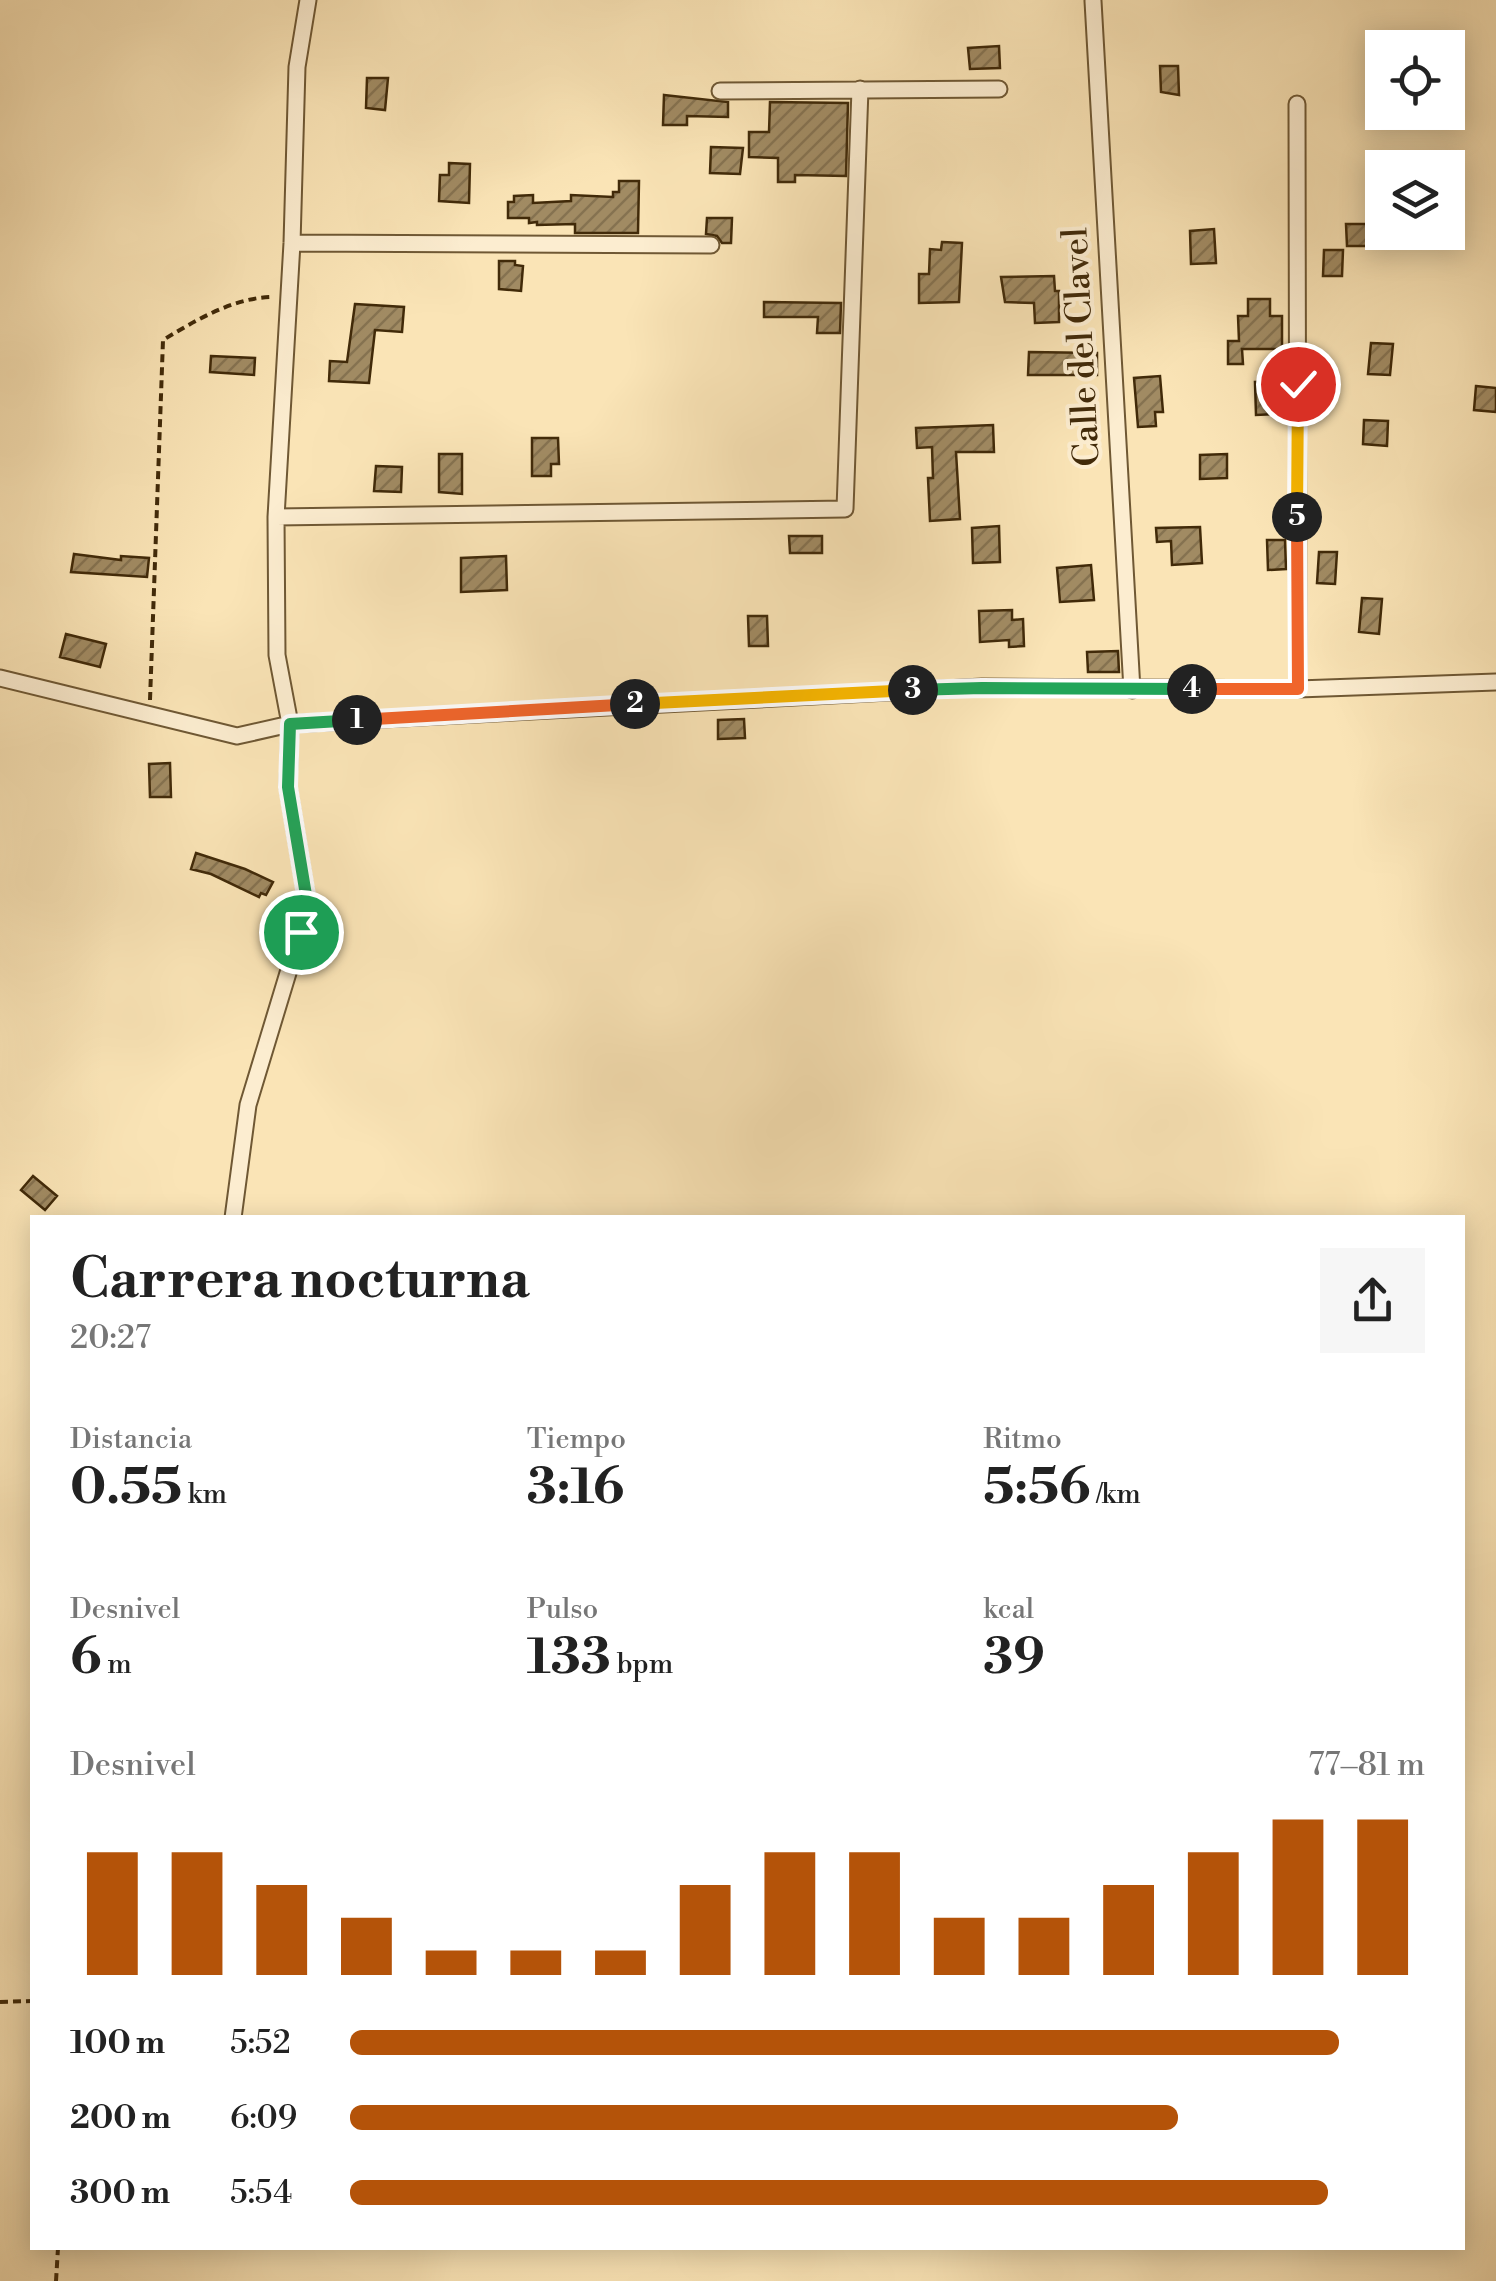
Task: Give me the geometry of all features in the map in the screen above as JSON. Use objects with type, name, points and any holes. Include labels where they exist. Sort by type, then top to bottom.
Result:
[{"type":"street","points":[[233,1215],[248,1104],[308,907],[288,787],[290,724],[277,655],[276,516],[298,67],[308,0]]},
{"type":"street","name":"Calle del Clavel","points":[[1093,1],[1132,690]]},
{"type":"street","points":[[276,516],[845,509],[860,89]]},
{"type":"street","points":[[720,91],[999,89]]},
{"type":"street","points":[[1298,104],[1298,689]]},
{"type":"street","points":[[292,243],[711,245]]},
{"type":"street","points":[[0,678],[236,736],[290,724],[945,689],[1298,689],[1496,682]]},
{"type":"path","points":[[149,712],[163,340],[253,296],[288,296]]},
{"type":"path","points":[[0,2002],[30,2000]]},
{"type":"path","points":[[56,2281],[58,2250]]},
{"type":"building","points":[[999,46],[1000,68],[970,69],[968,48]]},
{"type":"building","points":[[1160,66],[1178,66],[1179,95],[1161,92]]},
{"type":"building","points":[[367,78],[388,78],[385,110],[366,108]]},
{"type":"building","points":[[664,95],[728,102],[728,117],[687,116],[687,125],[663,125]]},
{"type":"building","points":[[770,102],[848,103],[846,176],[795,175],[795,182],[778,182],[778,158],[749,157],[749,132],[769,132]]},
{"type":"building","points":[[711,147],[743,148],[740,174],[710,173]]},
{"type":"building","points":[[449,163],[470,164],[469,203],[439,201],[440,175],[449,175]]},
{"type":"building","points":[[619,181],[639,181],[638,233],[575,233],[575,224],[537,225],[529,223],[529,218],[508,218],[508,202],[514,202],[514,196],[533,195],[533,203],[571,201],[571,195],[613,197],[613,192],[619,192]]},
{"type":"building","points":[[707,218],[732,218],[731,243],[722,243],[717,236],[706,234]]},
{"type":"building","points":[[1346,224],[1365,224],[1365,246],[1347,246]]},
{"type":"building","points":[[1214,229],[1216,263],[1191,264],[1190,231]]},
{"type":"building","points":[[942,242],[962,243],[959,302],[919,303],[919,274],[929,274],[930,249],[941,250]]},
{"type":"building","points":[[1324,250],[1343,250],[1342,276],[1323,276]]},
{"type":"building","points":[[499,261],[515,261],[515,265],[523,266],[521,291],[499,289]]},
{"type":"building","points":[[1054,276],[1055,291],[1059,291],[1059,322],[1035,323],[1034,303],[1005,302],[1001,277]]},
{"type":"building","points":[[1248,299],[1270,299],[1270,316],[1282,316],[1282,349],[1242,349],[1243,364],[1228,364],[1228,341],[1239,341],[1238,316],[1248,316]]},
{"type":"building","points":[[764,302],[841,303],[840,333],[817,333],[818,317],[764,317]]},
{"type":"building","points":[[355,304],[404,307],[402,332],[375,330],[369,383],[329,381],[330,361],[347,362]]},
{"type":"building","points":[[1371,343],[1393,344],[1390,375],[1368,374]]},
{"type":"building","points":[[1029,352],[1097,353],[1097,375],[1028,375]]},
{"type":"building","points":[[211,356],[255,358],[254,375],[210,372]]},
{"type":"building","points":[[1160,376],[1163,412],[1155,412],[1156,426],[1138,427],[1134,378]]},
{"type":"building","points":[[1275,381],[1276,414],[1256,415],[1255,382]]},
{"type":"building","points":[[1476,386],[1496,388],[1496,412],[1474,410]]},
{"type":"building","points":[[1364,420],[1388,421],[1387,446],[1363,444]]},
{"type":"building","points":[[993,425],[994,452],[956,452],[960,519],[930,521],[928,478],[933,478],[932,447],[917,448],[916,428]]},
{"type":"building","points":[[532,438],[558,438],[559,464],[551,464],[551,476],[532,476]]},
{"type":"building","points":[[439,454],[462,454],[462,494],[439,492]]},
{"type":"building","points":[[1227,454],[1227,478],[1200,479],[1200,455]]},
{"type":"building","points":[[376,466],[402,467],[401,492],[374,491]]},
{"type":"building","points":[[999,526],[1000,562],[973,563],[972,528]]},
{"type":"building","points":[[1200,527],[1202,563],[1172,565],[1171,541],[1157,542],[1156,528]]},
{"type":"building","points":[[789,536],[822,536],[822,553],[790,553]]},
{"type":"building","points":[[1267,540],[1285,540],[1286,569],[1268,570]]},
{"type":"building","points":[[1319,552],[1337,552],[1335,584],[1317,583]]},
{"type":"building","points":[[74,554],[121,560],[121,556],[149,558],[147,577],[71,572]]},
{"type":"building","points":[[506,556],[507,590],[461,592],[461,558]]},
{"type":"building","points":[[1091,565],[1094,600],[1060,602],[1057,568]]},
{"type":"building","points":[[1362,598],[1382,599],[1379,634],[1359,632]]},
{"type":"building","points":[[1012,610],[1012,620],[1023,619],[1024,646],[1009,647],[1009,640],[980,642],[979,611]]},
{"type":"building","points":[[748,616],[767,616],[768,646],[749,646]]},
{"type":"building","points":[[66,634],[106,644],[100,667],[60,657]]},
{"type":"building","points":[[1118,651],[1119,672],[1088,672],[1087,652]]},
{"type":"building","points":[[744,719],[745,738],[718,739],[718,720]]},
{"type":"building","points":[[170,763],[171,797],[150,797],[149,764]]},
{"type":"building","points":[[196,853],[273,882],[266,895],[261,893],[259,897],[191,869]]},
{"type":"building","points":[[33,1176],[57,1196],[45,1210],[21,1190]]},
{"type":"route","points":[[301,932],[308,907],[288,787],[290,724],[982,688],[1298,689],[1298,384]]}]
